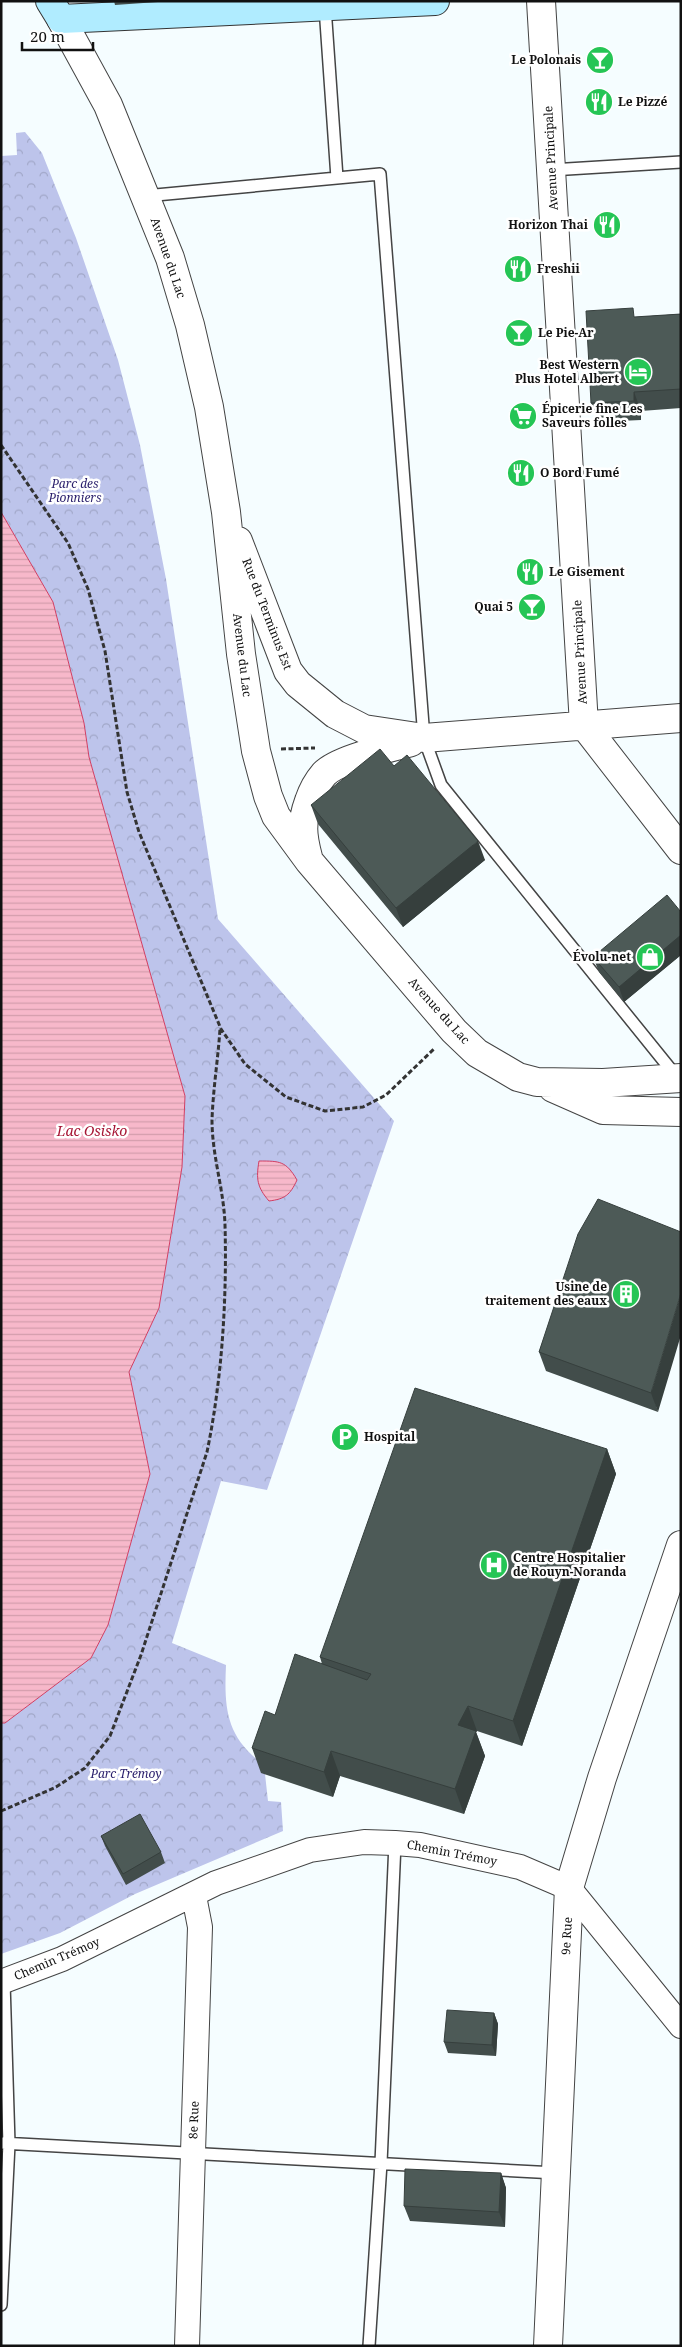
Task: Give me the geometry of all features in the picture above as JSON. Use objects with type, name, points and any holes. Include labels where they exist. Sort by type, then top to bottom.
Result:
[{"type":"main road","points":[[56,10],[324,7],[435,1]]},
{"type":"street","name":"Avenue Principale","points":[[541,1],[584,725]]},
{"type":"street","name":"Avenue du Lac","points":[[56,10],[108,105],[170,258],[190,325],[209,407],[226,512],[241,654],[260,775],[276,816],[309,861],[454,1031],[485,1058],[518,1077],[538,1082],[603,1084],[679,1078]]},
{"type":"street","name":"Rue du Terminus Est","points":[[226,512],[288,671],[298,684],[335,714],[364,729],[424,738],[681,718]]},
{"type":"street","points":[[584,725],[681,850]]},
{"type":"street","points":[[309,861],[302,819],[312,793],[325,773],[347,761],[424,738]]},
{"type":"street","points":[[538,1082],[603,1110],[681,1112]]},
{"type":"street","name":"9e Rue","points":[[548,2346],[569,1888],[602,1778],[681,1545]]},
{"type":"street","name":"Chemin Trémoy","points":[[3,1982],[62,1960],[194,1896],[216,1883],[310,1850],[364,1842],[395,1842],[420,1845],[520,1866],[569,1888],[681,2026]]},
{"type":"street","name":"8e Rue","points":[[187,2346],[200,1927],[194,1896]]},
{"type":"lane","points":[[324,7],[336,178]]},
{"type":"lane","points":[[551,170],[681,162]]},
{"type":"lane","points":[[146,196],[380,174],[424,738],[441,785],[679,1078]]},
{"type":"lane","points":[[369,2346],[381,2163],[395,1842]]},
{"type":"lane","points":[[1,2305],[5,2144],[3,1982]]},
{"type":"lane","points":[[5,2144],[556,2173]]},
{"type":"path","points":[[1,445],[68,543],[88,589],[105,651],[128,792],[139,832],[220,1029],[246,1064],[286,1097],[325,1111],[363,1108],[386,1095],[454,1031]]},
{"type":"path","points":[[256,751],[318,747],[335,714]]},
{"type":"path","points":[[1,1811],[56,1786],[85,1768],[110,1736],[141,1655],[206,1452],[213,1420],[224,1287],[223,1195],[215,1159],[212,1120],[220,1029]]},
{"type":"green space","name":"Parc Trémoy","points":[[25,132],[42,153],[76,238],[118,360],[140,445],[166,579],[218,919],[394,1121],[267,1490],[221,1481],[172,1643],[226,1665],[227,1709],[230,1721],[242,1744],[264,1765],[268,1801],[281,1802],[283,1831],[135,1894],[60,1933],[1,1954],[1,1723],[5,1723],[91,1658],[108,1625],[150,1474],[129,1372],[159,1308],[182,1167],[185,1096],[89,757],[84,723],[53,602],[1,512],[1,156],[17,155],[16,133]]},
{"type":"water","name":"Lac Osisko","points":[[1,512],[53,602],[84,723],[89,757],[185,1096],[182,1167],[159,1308],[129,1372],[150,1474],[108,1625],[91,1658],[5,1723],[1,1723]]},
{"type":"water","points":[[259,1161],[282,1163],[289,1169],[297,1180],[286,1195],[269,1201],[265,1196],[258,1183]]},
{"type":"building","name":"Best Western Plus Hotel Albert","points":[[633,308],[634,317],[681,314],[681,389],[634,392],[634,401],[591,403],[586,311]]},
{"type":"building","points":[[380,749],[394,766],[407,755],[478,841],[396,908],[311,805]]},
{"type":"building","points":[[667,895],[681,912],[681,935],[619,987],[593,957]]},
{"type":"building","name":"Usine de traitement des eaux","points":[[598,1199],[681,1232],[681,1293],[651,1393],[539,1352],[578,1234]]},
{"type":"building","points":[[415,1388],[607,1449],[513,1721],[468,1706],[458,1725],[476,1731],[455,1789],[331,1751],[324,1772],[252,1748],[265,1711],[275,1715],[295,1654],[367,1680],[371,1674],[320,1657]]},
{"type":"building","points":[[140,1814],[161,1852],[123,1874],[101,1836]]},
{"type":"building","points":[[447,2010],[494,2013],[492,2045],[444,2042]]},
{"type":"building","points":[[405,2169],[501,2173],[499,2212],[404,2206]]},
{"type":"place","name":"Le Polonais","points":[[600,60]]},
{"type":"place","name":"Le Pizzé","points":[[599,102]]},
{"type":"place","name":"Horizon Thai","points":[[607,225]]},
{"type":"place","name":"Freshii","points":[[518,269]]},
{"type":"place","name":"Le Pie-Ar","points":[[519,333]]},
{"type":"place","name":"Best Western Plus Hotel Albert","points":[[638,372]]},
{"type":"place","name":"Épicerie fine Les Saveurs folles","points":[[523,416]]},
{"type":"place","name":"O Bord Fumé","points":[[521,473]]},
{"type":"place","name":"Le Gisement","points":[[530,572]]},
{"type":"place","name":"Quai 5","points":[[532,607]]},
{"type":"place","name":"Évolu-net","points":[[650,957]]},
{"type":"place","name":"Usine de traitement des eaux","points":[[626,1294]]},
{"type":"place","name":"Hospital","points":[[345,1437]]},
{"type":"place","name":"Centre Hospitalier de Rouyn-Noranda","points":[[494,1565]]},
{"type":"park label","name":"Parc des Pionniers","points":[[75,491]]}]
